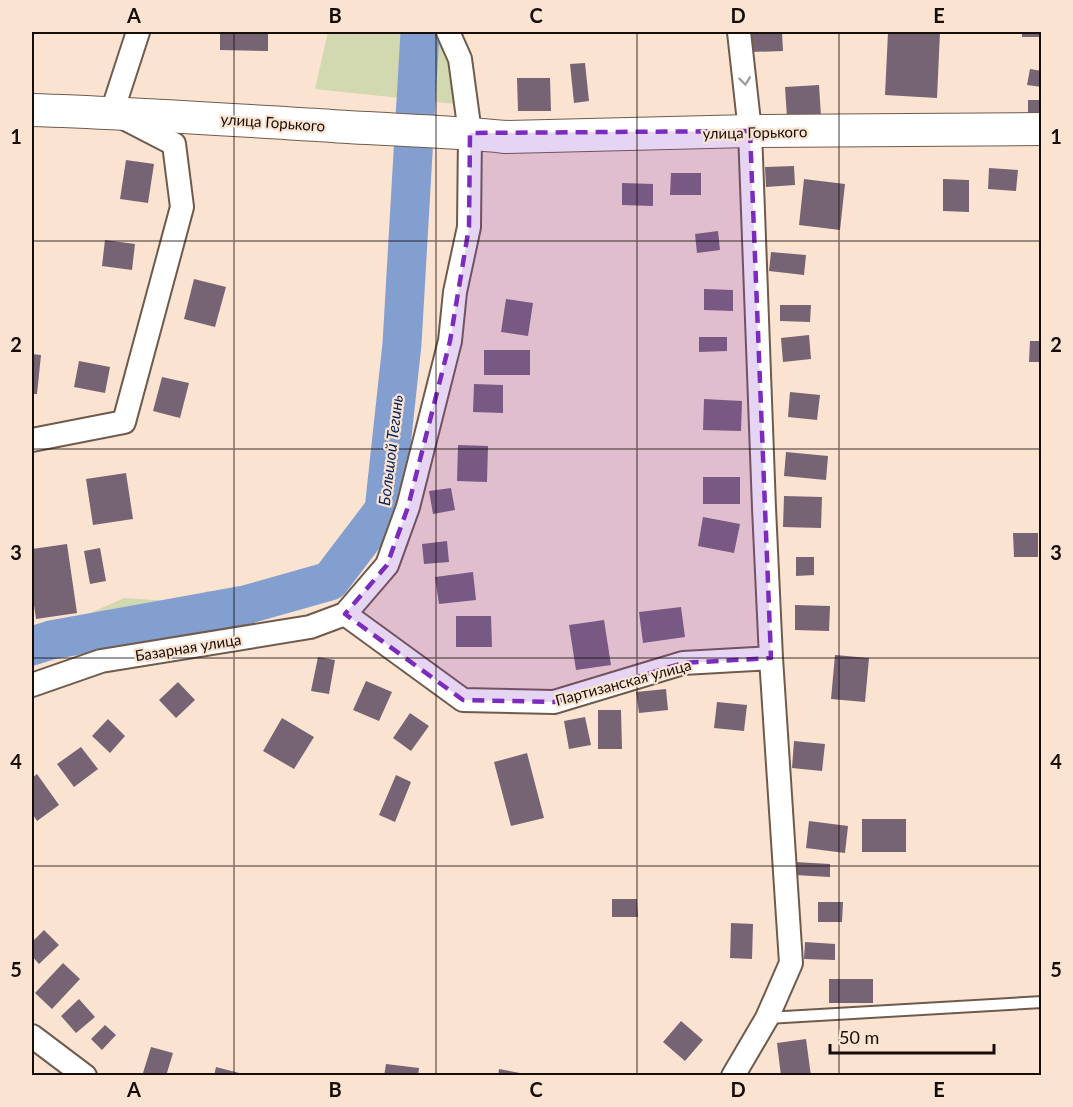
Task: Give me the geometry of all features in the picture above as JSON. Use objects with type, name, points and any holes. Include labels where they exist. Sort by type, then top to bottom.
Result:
[{"type":"street","points":[[112,112],[138,32]]},
{"type":"street","points":[[345,614],[387,565],[408,507],[450,341],[455,292],[470,227],[460,59],[448,32]]},
{"type":"street","points":[[733,1076],[767,1018],[791,963],[771,657],[750,131],[739,32]]},
{"type":"street","name":"улица Горького","points":[[32,110],[112,112],[505,136],[750,131],[1041,129]]},
{"type":"street","name":"улица Горького","points":[[32,440],[124,422],[182,207],[174,144],[112,112]]},
{"type":"street","name":"Партизанская улица","points":[[345,614],[463,700],[554,702],[683,663],[771,657]]},
{"type":"street","name":"Базарная улица","points":[[32,685],[101,661],[310,627],[345,614]]},
{"type":"street","points":[[32,1036],[85,1076]]},
{"type":"lane","points":[[767,1018],[1041,1002]]},
{"type":"highlighted area","points":[[750,131],[771,658],[683,663],[554,702],[463,700],[345,614],[387,565],[408,507],[450,341],[469,227],[470,133]]},
{"type":"green space","points":[[328,32],[448,32],[465,105],[315,89]]},
{"type":"green space","points":[[208,591],[239,596],[268,591],[292,611],[234,626],[124,642],[79,655],[44,657],[32,661],[32,629],[75,620],[124,598],[183,602]]},
{"type":"building","points":[[220,32],[268,32],[268,51],[220,50]]},
{"type":"building","points":[[749,32],[782,32],[783,51],[750,52]]},
{"type":"building","points":[[888,32],[940,32],[937,98],[885,95]]},
{"type":"building","points":[[1022,32],[1042,32],[1042,37],[1022,37]]},
{"type":"building","points":[[585,63],[589,101],[574,103],[570,64]]},
{"type":"building","points":[[1030,69],[1042,71],[1042,87],[1027,85]]},
{"type":"building","points":[[517,78],[550,78],[551,111],[518,111]]},
{"type":"building","points":[[819,85],[821,116],[787,118],[785,87]]},
{"type":"building","points":[[1028,100],[1042,100],[1042,115],[1028,115]]},
{"type":"building","points":[[126,160],[154,164],[148,203],[120,199]]},
{"type":"building","points":[[794,166],[795,185],[766,187],[765,167]]},
{"type":"building","points":[[989,168],[1018,170],[1016,191],[988,189]]},
{"type":"building","points":[[671,173],[701,173],[701,195],[670,195]]},
{"type":"building","points":[[804,179],[845,184],[840,230],[799,225]]},
{"type":"building","points":[[943,179],[969,180],[969,212],[943,211]]},
{"type":"building","points":[[622,183],[653,184],[653,206],[622,205]]},
{"type":"building","points":[[718,231],[720,250],[697,253],[695,234]]},
{"type":"building","points":[[105,240],[135,244],[132,270],[102,266]]},
{"type":"building","points":[[771,252],[806,255],[804,275],[769,271]]},
{"type":"building","points":[[194,279],[226,287],[215,327],[184,319]]},
{"type":"building","points":[[704,289],[733,290],[733,311],[704,310]]},
{"type":"building","points":[[506,299],[533,303],[528,336],[501,332]]},
{"type":"building","points":[[780,305],[811,305],[810,322],[780,321]]},
{"type":"building","points":[[809,335],[811,359],[783,362],[781,338]]},
{"type":"building","points":[[699,337],[727,337],[727,351],[699,352]]},
{"type":"building","points":[[1030,341],[1042,341],[1042,362],[1029,362]]},
{"type":"building","points":[[484,350],[530,350],[530,375],[484,375]]},
{"type":"building","points":[[32,354],[41,355],[37,394],[32,394]]},
{"type":"building","points":[[79,361],[110,367],[105,393],[74,387]]},
{"type":"building","points":[[162,377],[189,383],[180,418],[153,411]]},
{"type":"building","points":[[474,384],[503,385],[503,413],[473,412]]},
{"type":"building","points":[[790,392],[820,395],[817,420],[788,417]]},
{"type":"building","points":[[704,399],[742,401],[741,431],[703,430]]},
{"type":"building","points":[[458,445],[488,446],[487,482],[457,481]]},
{"type":"building","points":[[786,452],[828,456],[826,480],[784,476]]},
{"type":"building","points":[[126,473],[133,519],[93,525],[86,479]]},
{"type":"building","points":[[703,477],[740,477],[740,504],[703,504]]},
{"type":"building","points":[[451,488],[455,510],[433,514],[429,491]]},
{"type":"building","points":[[784,496],[822,497],[821,528],[783,527]]},
{"type":"building","points":[[703,517],[740,524],[734,553],[698,546]]},
{"type":"building","points":[[1013,533],[1038,533],[1038,557],[1014,557]]},
{"type":"building","points":[[447,541],[449,562],[424,564],[422,544]]},
{"type":"building","points":[[67,544],[77,613],[36,619],[32,591],[32,549]]},
{"type":"building","points":[[100,548],[106,581],[90,584],[84,551]]},
{"type":"building","points":[[796,557],[814,557],[814,575],[796,576]]},
{"type":"building","points":[[473,572],[476,600],[439,604],[435,577]]},
{"type":"building","points":[[795,605],[830,606],[829,631],[795,630]]},
{"type":"building","points":[[681,607],[685,637],[643,643],[639,612]]},
{"type":"building","points":[[456,616],[491,616],[492,647],[456,647]]},
{"type":"building","points":[[604,620],[611,665],[576,670],[569,625]]},
{"type":"building","points":[[835,655],[869,658],[865,702],[831,699]]},
{"type":"building","points":[[318,657],[335,660],[329,694],[311,691]]},
{"type":"building","points":[[366,681],[392,692],[379,721],[353,710]]},
{"type":"building","points":[[178,682],[195,700],[176,718],[159,700]]},
{"type":"building","points":[[666,689],[668,710],[639,713],[636,692]]},
{"type":"building","points":[[717,702],[747,705],[744,731],[714,728]]},
{"type":"building","points":[[598,710],[621,710],[622,749],[598,749]]},
{"type":"building","points":[[410,713],[429,726],[411,751],[393,738]]},
{"type":"building","points":[[585,717],[591,745],[569,749],[564,721]]},
{"type":"building","points":[[282,718],[314,737],[294,769],[263,751]]},
{"type":"building","points":[[108,719],[125,736],[110,753],[92,736]]},
{"type":"building","points":[[794,741],[825,744],[822,771],[792,768]]},
{"type":"building","points":[[81,747],[98,769],[74,787],[57,764]]},
{"type":"building","points":[[527,753],[544,818],[511,826],[494,762]]},
{"type":"building","points":[[37,774],[59,805],[37,821],[32,813],[32,778]]},
{"type":"building","points":[[396,775],[411,782],[395,822],[379,815]]},
{"type":"building","points":[[862,819],[906,819],[906,852],[862,852]]},
{"type":"building","points":[[809,821],[848,826],[845,853],[806,848]]},
{"type":"building","points":[[795,862],[830,864],[830,877],[794,875]]},
{"type":"building","points":[[612,899],[637,899],[638,917],[612,917]]},
{"type":"building","points":[[818,902],[843,902],[842,922],[818,922]]},
{"type":"building","points":[[731,923],[753,924],[752,959],[730,958]]},
{"type":"building","points":[[44,930],[59,945],[39,964],[32,956],[32,942]]},
{"type":"building","points":[[805,942],[835,944],[835,960],[804,959]]},
{"type":"building","points":[[63,963],[80,979],[52,1009],[35,993]]},
{"type":"building","points":[[829,979],[873,979],[873,1003],[829,1003]]},
{"type":"building","points":[[79,999],[95,1017],[76,1033],[61,1016]]},
{"type":"building","points":[[681,1021],[703,1040],[685,1061],[663,1042]]},
{"type":"building","points":[[105,1025],[116,1035],[102,1050],[91,1039]]},
{"type":"building","points":[[806,1039],[811,1076],[781,1076],[777,1043]]},
{"type":"building","points":[[151,1047],[173,1053],[166,1076],[151,1076],[143,1073]]},
{"type":"building","points":[[386,1064],[419,1068],[418,1076],[384,1076]]},
{"type":"building","points":[[216,1067],[247,1075],[214,1076]]},
{"type":"building","points":[[499,1069],[525,1074],[525,1076],[498,1076]]},
{"type":"waterway","name":"Большой Тегинь","points":[[32,646],[51,640],[245,605],[330,581],[384,510],[402,344],[420,32]]}]
